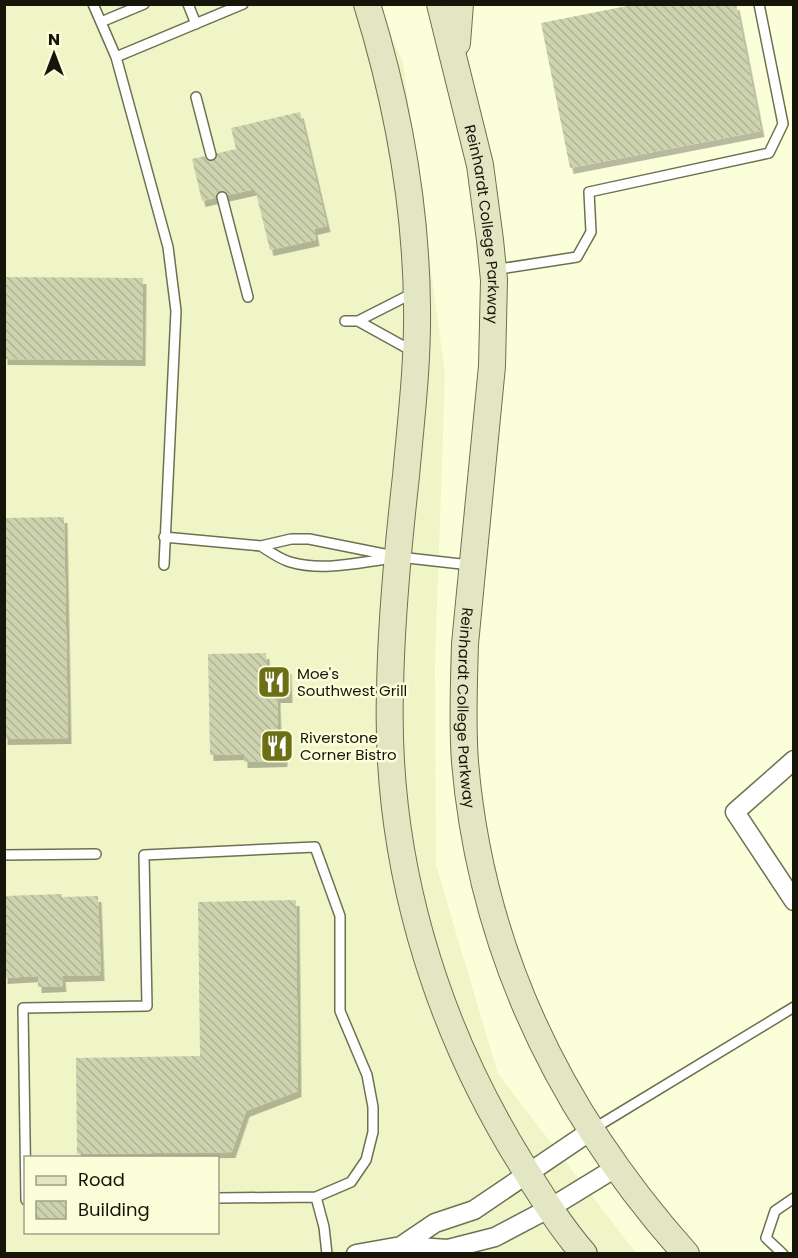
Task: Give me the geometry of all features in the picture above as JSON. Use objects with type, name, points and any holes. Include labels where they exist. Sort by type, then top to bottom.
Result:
[{"type":"street","points":[[367,4],[393,106],[412,215],[417,291],[417,354],[390,691],[390,766],[396,824],[408,888],[423,945],[444,1008],[470,1069],[502,1131],[563,1230],[584,1254]]},
{"type":"street","name":"Reinhardt College Parkway","points":[[440,4],[480,165],[493,270],[492,366],[465,644],[464,723],[469,797],[481,863],[503,946],[529,1017],[567,1091],[639,1198],[686,1254]]},
{"type":"street","points":[[455,62],[460,4]]},
{"type":"street","points":[[794,760],[735,812],[794,901]]},
{"type":"street","points":[[402,1246],[435,1223],[474,1210],[592,1130]]},
{"type":"street","points":[[358,1253],[402,1246],[448,1249],[495,1237],[550,1208],[617,1167]]},
{"type":"lane","points":[[93,4],[116,57],[168,247],[174,288],[176,311],[164,566]]},
{"type":"lane","points":[[101,22],[144,4]]},
{"type":"lane","points":[[188,4],[196,24]]},
{"type":"lane","points":[[116,57],[243,4]]},
{"type":"lane","points":[[493,270],[578,257],[591,232],[589,192],[769,153],[783,124],[759,4]]},
{"type":"lane","points":[[196,97],[211,154]]},
{"type":"lane","points":[[222,197],[248,297]]},
{"type":"lane","points":[[345,321],[358,321],[417,291]]},
{"type":"lane","points":[[358,321],[417,354]]},
{"type":"lane","points":[[165,537],[261,546],[291,539],[309,539],[399,557],[473,565]]},
{"type":"lane","points":[[261,546],[291,562],[322,566],[339,566],[399,557]]},
{"type":"lane","points":[[25,1156],[23,1008],[147,1006],[144,855],[315,847],[340,916],[340,1011],[367,1075],[373,1107],[373,1132],[366,1160],[351,1182],[316,1197],[219,1198]]},
{"type":"lane","points":[[4,855],[96,854]]},
{"type":"lane","points":[[592,1130],[794,1007]]},
{"type":"lane","points":[[316,1197],[324,1227],[327,1254]]},
{"type":"lane","points":[[783,1254],[766,1238],[775,1210],[794,1198]]},
{"type":"shaded area","points":[[5,5],[378,5],[403,63],[445,374],[435,665],[436,865],[498,1074],[636,1253],[5,1254]]},
{"type":"building","points":[[637,4],[736,4],[761,131],[570,168],[541,23]]},
{"type":"building","points":[[300,112],[327,226],[314,229],[316,240],[270,250],[255,189],[202,201],[192,159],[236,149],[231,128]]},
{"type":"building","points":[[4,277],[143,278],[142,360],[4,359]]},
{"type":"building","points":[[64,517],[68,738],[4,739],[4,518]]},
{"type":"building","points":[[266,653],[267,668],[288,668],[289,697],[277,697],[278,731],[283,731],[284,761],[244,762],[244,754],[210,755],[208,654]]},
{"type":"building","points":[[62,894],[62,897],[98,896],[101,975],[62,976],[63,986],[38,987],[38,976],[4,978],[4,896]]},
{"type":"building","points":[[296,900],[298,1091],[246,1111],[232,1152],[77,1154],[76,1058],[200,1056],[198,902]]},
{"type":"place","name":"Moe's Southwest Grill","points":[[274,682]]},
{"type":"place","name":"Riverstone Corner Bistro","points":[[277,746]]}]
